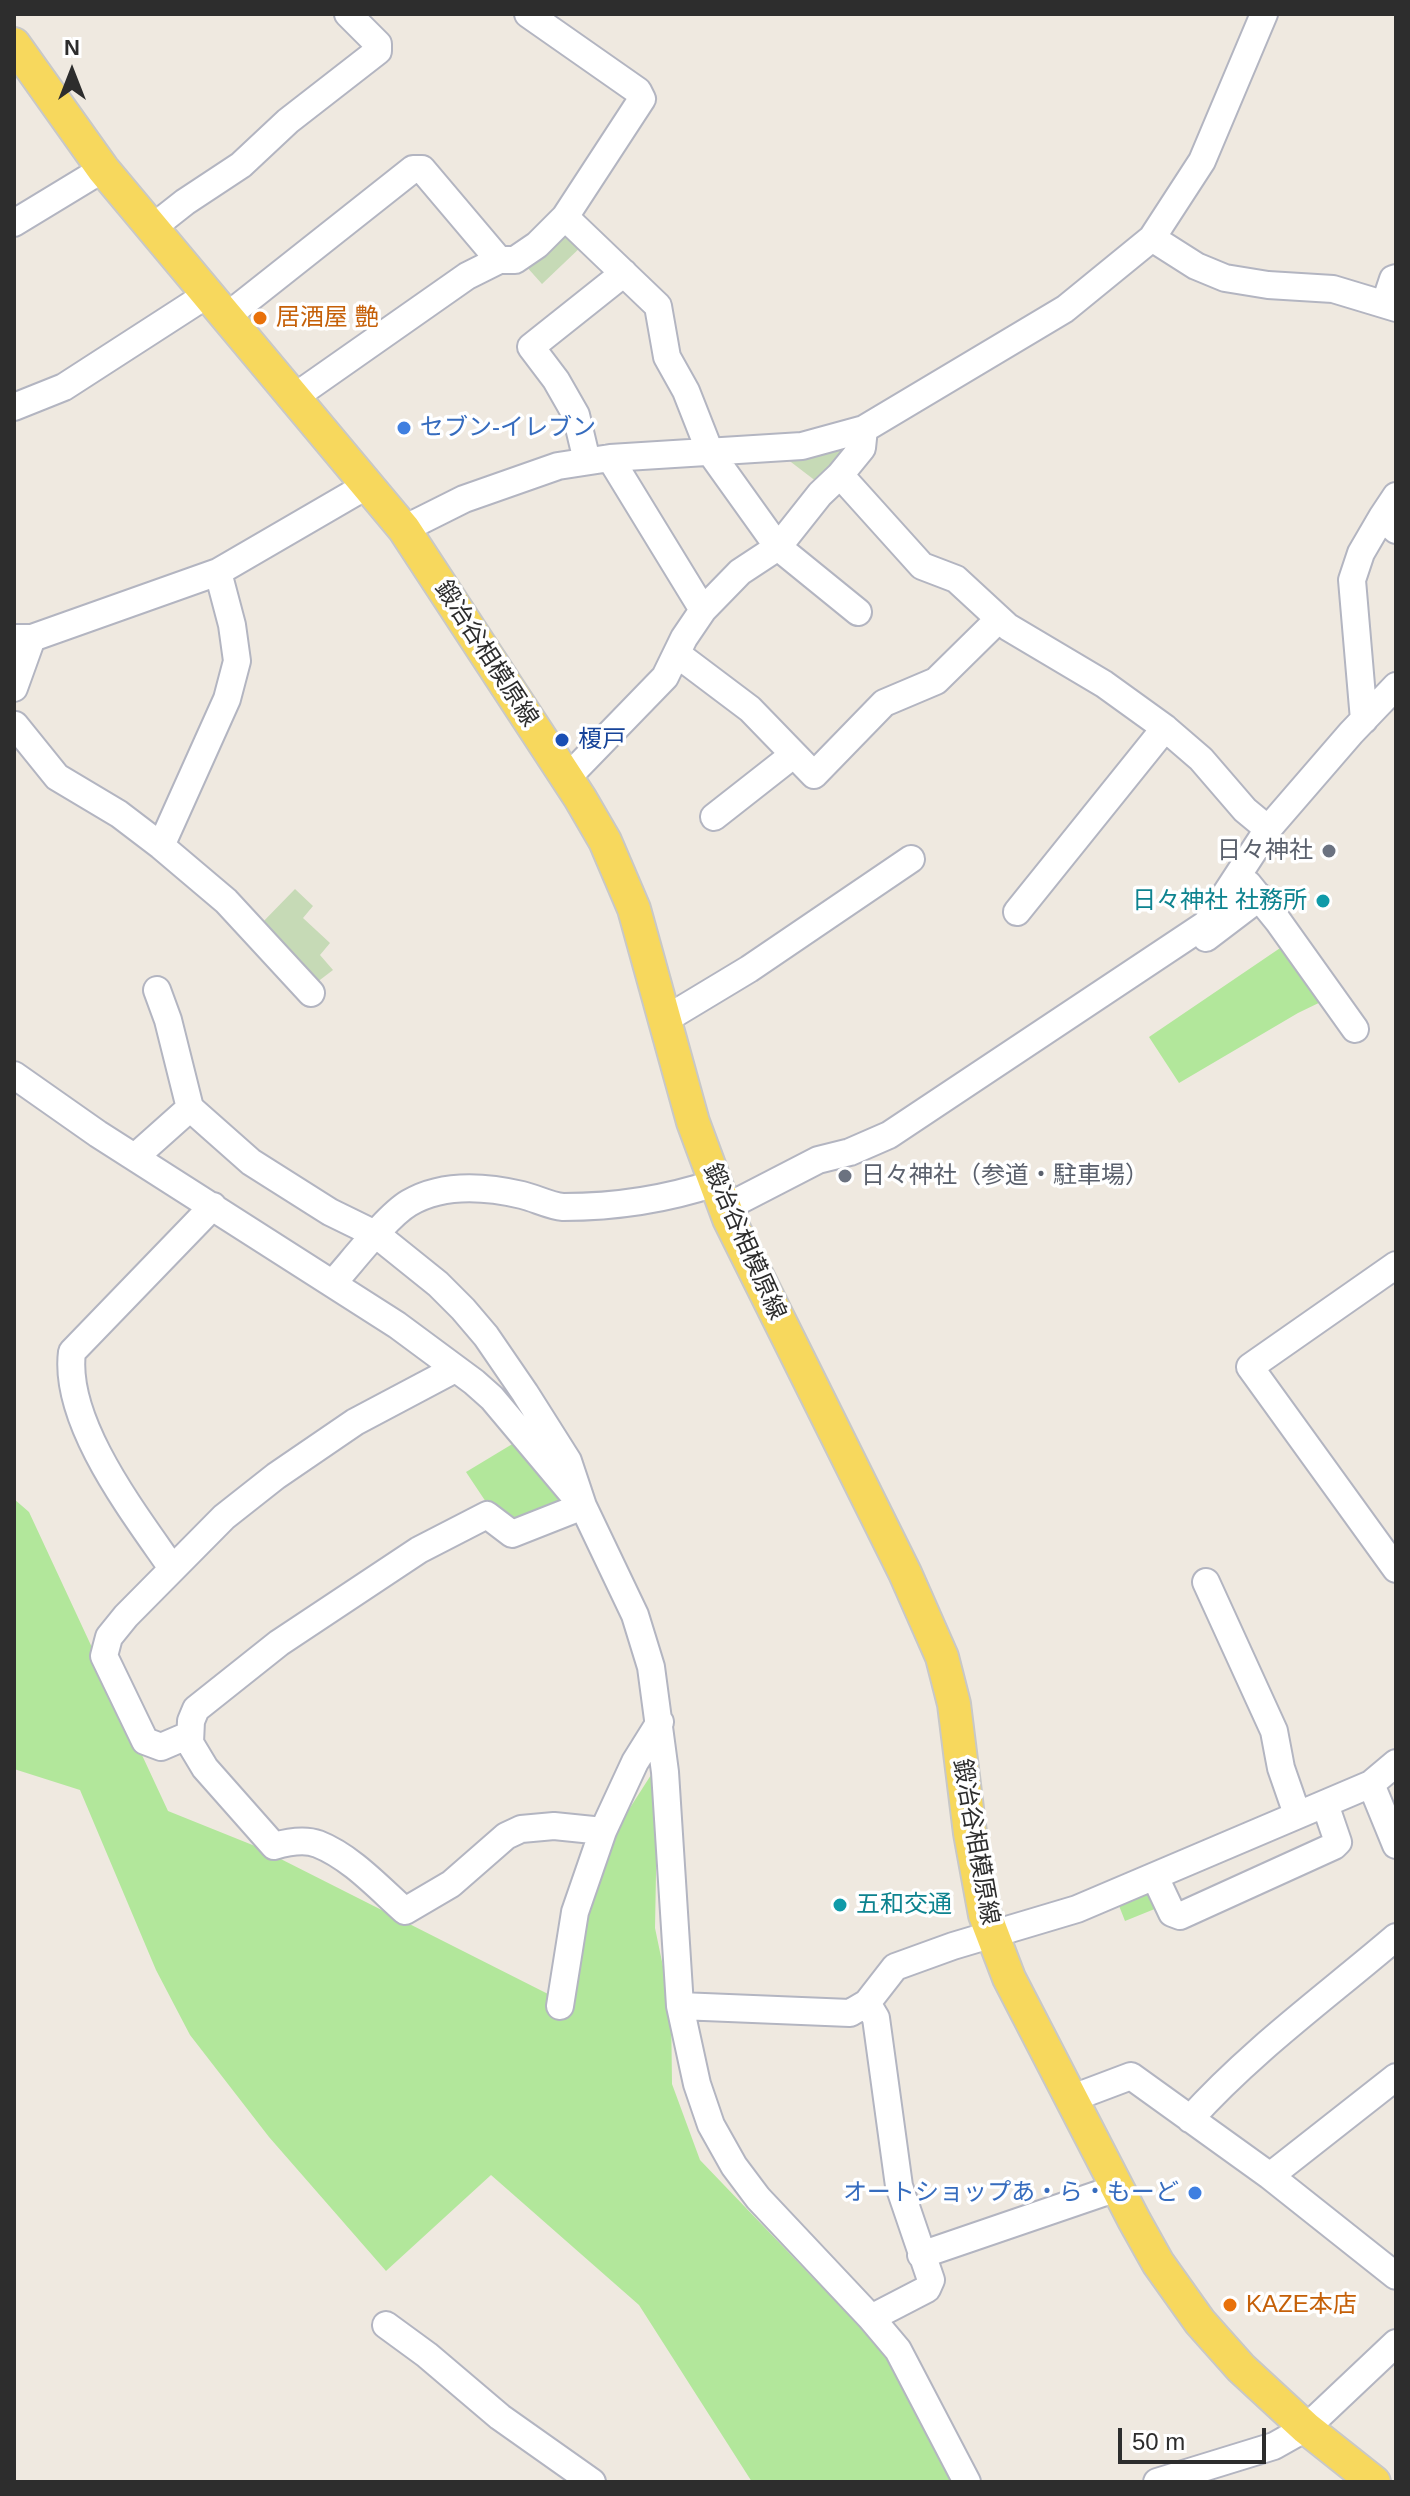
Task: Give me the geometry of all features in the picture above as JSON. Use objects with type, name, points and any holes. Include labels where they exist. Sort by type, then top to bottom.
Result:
[{"type":"main road","name":"鍛冶谷相模原線","points":[[15,48],[103,169],[404,529],[605,841],[621,873],[646,947],[693,1122],[720,1196],[905,1573],[942,1657],[954,1704],[970,1833],[985,1915],[1009,1978],[1158,2263],[1200,2322],[1241,2368],[1364,2480]]},
{"type":"street","points":[[293,398],[467,276],[499,260],[515,260],[526,255],[565,217],[642,99],[638,91],[528,14]]},
{"type":"street","points":[[404,529],[464,499],[537,473],[599,459],[818,444],[864,429],[1065,309],[1152,238],[1202,161],[1264,14]]},
{"type":"street","points":[[152,228],[241,165],[288,121],[378,51],[378,44],[364,19]]},
{"type":"street","points":[[14,223],[103,169]]},
{"type":"street","points":[[14,407],[64,387],[217,305],[413,169],[422,169],[499,260]]},
{"type":"street","points":[[565,217],[658,306],[667,357],[686,391],[710,452],[778,547],[858,612]]},
{"type":"street","points":[[1152,238],[1196,266],[1225,278],[1268,285],[1333,289],[1391,305],[1393,279],[1396,278]]},
{"type":"street","points":[[624,273],[531,347],[556,380],[599,459],[703,610]]},
{"type":"street","points":[[567,778],[665,677],[703,610],[740,572],[778,547],[820,494],[840,475],[862,448],[864,429]]},
{"type":"street","points":[[840,475],[922,566],[956,579],[1008,627],[1104,684],[1165,728],[1201,759],[1245,810],[1268,829]]},
{"type":"street","points":[[311,993],[226,901],[119,814],[57,777],[15,726],[14,689],[23,638],[218,572],[366,486]]},
{"type":"street","points":[[1364,720],[1352,580],[1361,553],[1391,514]]},
{"type":"street","points":[[161,846],[227,699],[237,661],[232,625],[218,572]]},
{"type":"street","points":[[677,654],[750,709],[814,775],[884,703],[936,681],[999,619]]},
{"type":"street","points":[[1221,918],[1236,874],[1268,829],[1396,686]]},
{"type":"street","points":[[1017,912],[1165,728]]},
{"type":"street","points":[[722,804],[793,755]]},
{"type":"street","points":[[666,1019],[749,969],[911,859]]},
{"type":"street","points":[[1236,874],[1260,897],[1355,1029]]},
{"type":"street","points":[[333,1283],[406,1204],[430,1192],[452,1188],[500,1191],[559,1207],[622,1203],[670,1195],[720,1196],[818,1160],[850,1152],[889,1135],[971,1088],[1139,978],[1206,924],[1260,897]]},
{"type":"street","points":[[157,990],[168,1020],[190,1108],[251,1162],[285,1186],[377,1235],[438,1284],[463,1309],[495,1350],[568,1461],[583,1506],[635,1615],[651,1667],[669,1812],[680,2006],[697,2084],[711,2125],[734,2166],[758,2198],[898,2350],[967,2482]]},
{"type":"street","points":[[18,1085],[397,1325],[492,1398],[583,1506]]},
{"type":"street","points":[[135,1157],[190,1108]]},
{"type":"street","points":[[172,1568],[97,1456],[69,1371],[72,1352],[213,1206]]},
{"type":"street","points":[[1396,1265],[1250,1367],[1396,1569]]},
{"type":"street","points":[[189,1735],[161,1747],[145,1741],[104,1656],[109,1637],[224,1517],[276,1476],[355,1422],[495,1350]]},
{"type":"street","points":[[583,1506],[512,1534],[487,1515],[419,1550],[245,1669],[196,1709],[189,1735],[190,1743],[205,1768],[274,1846],[290,1842],[316,1843],[349,1862],[405,1911],[451,1884],[506,1836],[521,1829],[554,1826],[603,1831]]},
{"type":"street","points":[[1206,1582],[1274,1731],[1281,1768],[1297,1814]]},
{"type":"street","points":[[560,2006],[575,1912],[603,1831],[635,1762],[660,1722]]},
{"type":"street","points":[[680,2006],[850,2013],[867,2003],[895,1967],[1077,1909],[1371,1784],[1396,1763]]},
{"type":"street","points":[[1371,1784],[1396,1845]]},
{"type":"street","points":[[1155,1877],[1172,1913],[1180,1916],[1334,1846],[1338,1842],[1337,1835],[1325,1804]]},
{"type":"street","points":[[1190,2119],[1262,2050],[1396,1937]]},
{"type":"street","points":[[867,2003],[876,2018],[899,2186],[931,2280],[927,2289],[871,2318]]},
{"type":"street","points":[[1070,2099],[1131,2076],[1270,2176],[1396,2276]]},
{"type":"street","points":[[1270,2176],[1396,2077]]},
{"type":"street","points":[[921,2255],[1117,2188]]},
{"type":"street","points":[[386,2325],[427,2355],[500,2417],[592,2482]]},
{"type":"street","points":[[1165,2481],[1274,2446],[1306,2428],[1396,2343]]},
{"type":"green space","points":[[567,226],[584,244],[542,284],[525,265]]},
{"type":"green space","points":[[854,447],[821,485],[787,459]]},
{"type":"green space","points":[[295,889],[313,906],[303,918],[330,943],[320,955],[333,970],[312,986],[258,927]]},
{"type":"green space","points":[[1289,942],[1329,998],[1179,1083],[1149,1037]]},
{"type":"green space","points":[[519,1440],[562,1497],[562,1508],[516,1526],[488,1505],[466,1472]]},
{"type":"green space","points":[[14,1499],[29,1512],[168,1811],[255,1846],[552,1996],[580,1886],[658,1764],[655,1928],[671,2005],[672,2084],[700,2160],[816,2281],[873,2325],[960,2482],[752,2482],[639,2305],[491,2175],[386,2271],[269,2137],[190,2035],[156,1970],[80,1790],[14,1769]]},
{"type":"green space","points":[[1155,1877],[1167,1904],[1125,1921],[1114,1893]]},
{"type":"place","name":"居酒屋 艶","points":[[260,318]]},
{"type":"place","name":"セブン-イレブン","points":[[404,428]]},
{"type":"place","name":"榎戸","points":[[562,740]]},
{"type":"place","name":"日々神社","points":[[1329,851]]},
{"type":"place","name":"日々神社 社務所","points":[[1323,901]]},
{"type":"place","name":"日々神社（参道・駐車場）","points":[[845,1176]]},
{"type":"place","name":"五和交通","points":[[840,1905]]},
{"type":"place","name":"オートショップあ・ら・もーど","points":[[1195,2193]]},
{"type":"place","name":"KAZE本店","points":[[1230,2305]]}]
